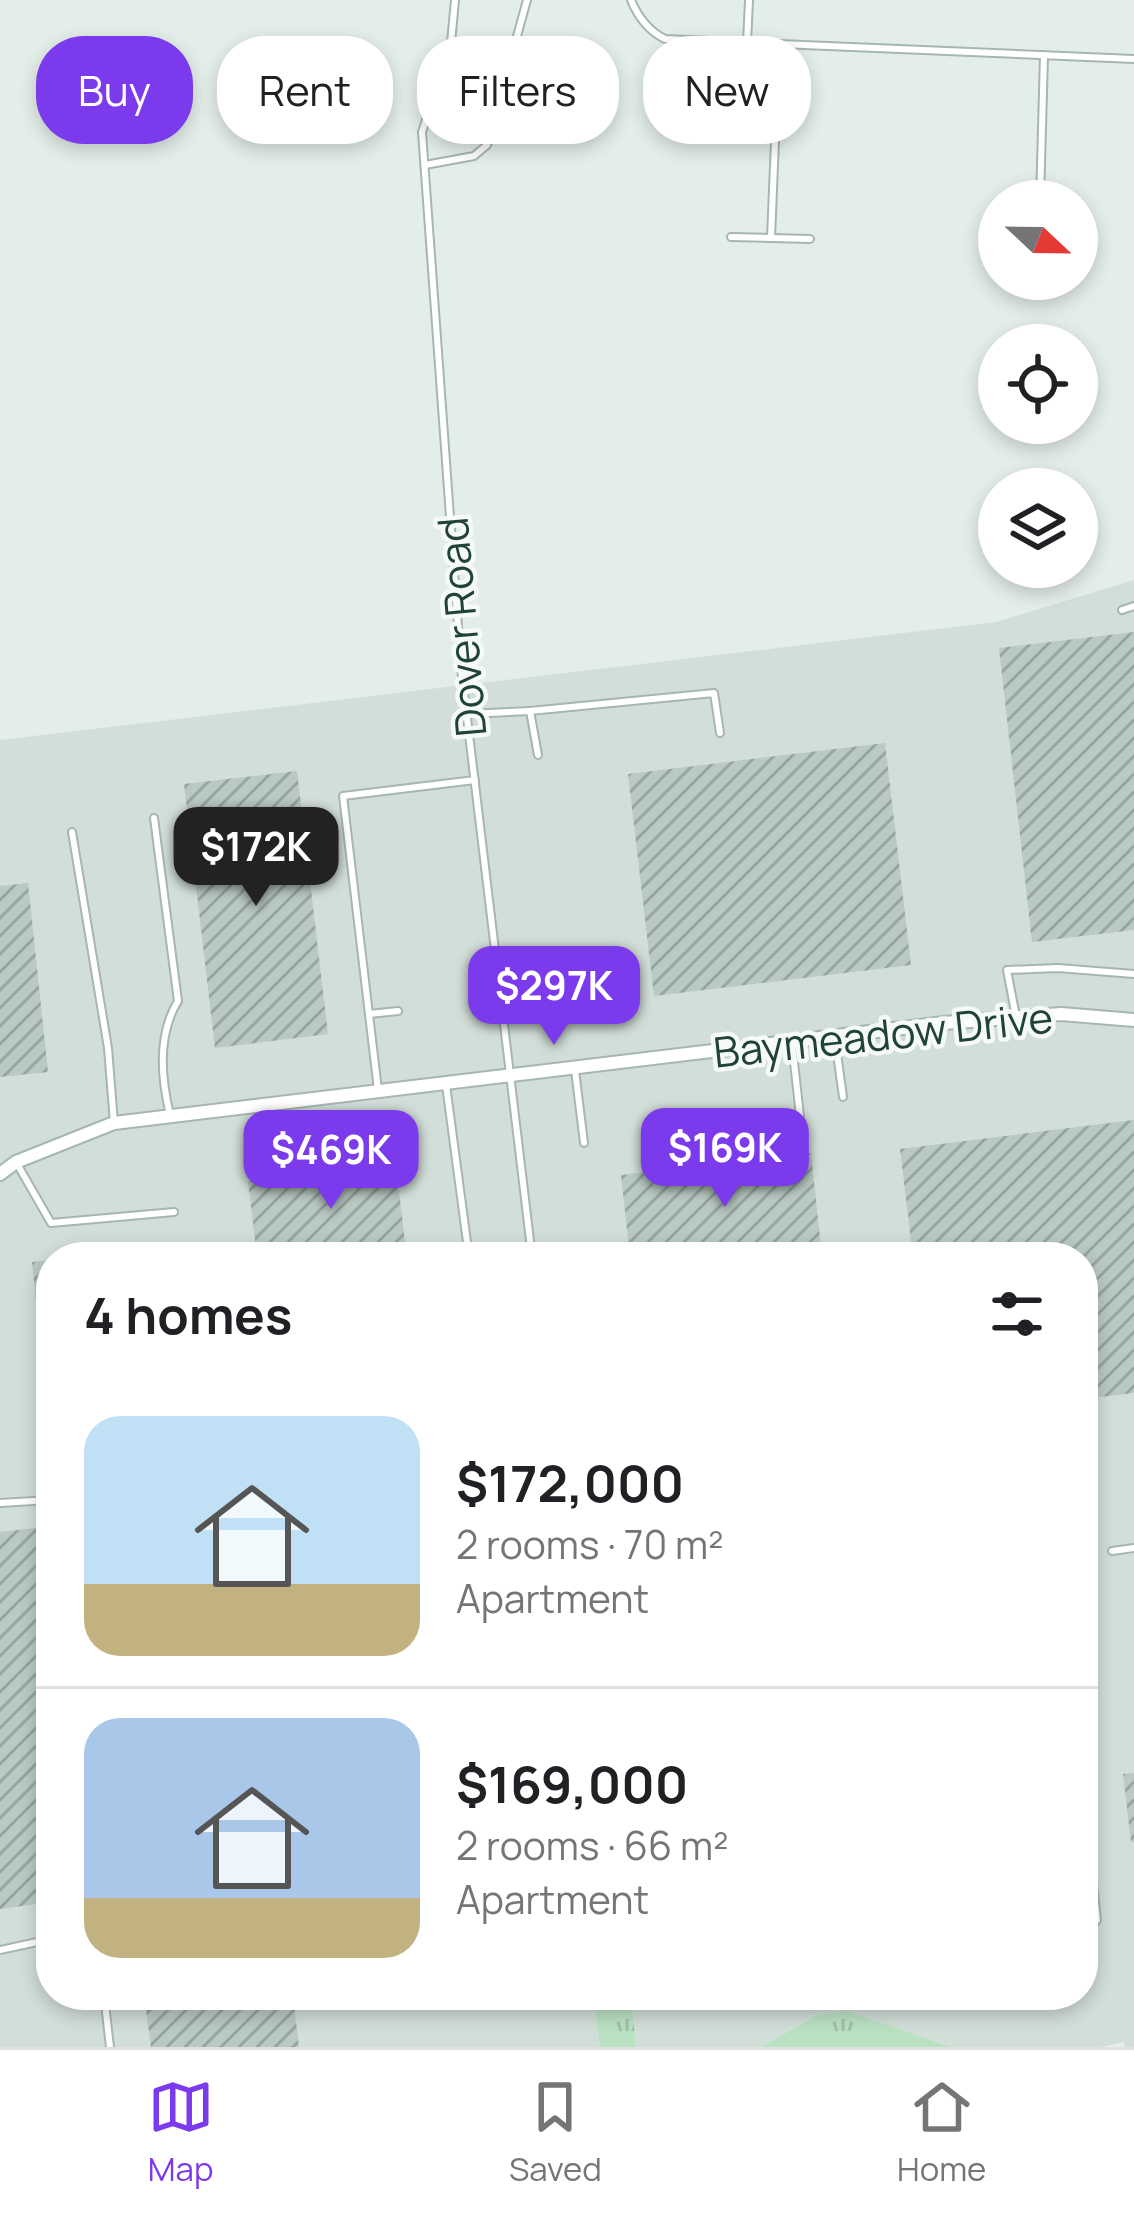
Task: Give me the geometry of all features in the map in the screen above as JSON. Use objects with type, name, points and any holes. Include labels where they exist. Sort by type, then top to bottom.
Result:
[{"type":"street","name":"Baymeadow Drive","points":[[0,1174],[16,1162],[114,1123],[170,1115],[1016,1017],[1061,1014],[1134,1021]]},
{"type":"lane","name":"Dover Road","points":[[455,0],[451,43],[422,132],[467,714],[530,1242]]},
{"type":"lane","points":[[424,165],[475,156],[487,145],[527,0]]},
{"type":"lane","points":[[631,0],[636,13],[658,36]]},
{"type":"lane","points":[[747,36],[749,0]]},
{"type":"lane","points":[[811,45],[1134,59]]},
{"type":"lane","points":[[1041,180],[1044,56]]},
{"type":"lane","points":[[771,238],[775,144]]},
{"type":"lane","points":[[731,237],[810,239]]},
{"type":"lane","points":[[1122,610],[1134,606]]},
{"type":"lane","points":[[467,714],[714,693],[719,733]]},
{"type":"lane","points":[[530,711],[538,754]]},
{"type":"lane","points":[[378,1092],[343,796],[475,780]]},
{"type":"lane","points":[[154,818],[178,1000],[160,1073],[170,1115]]},
{"type":"lane","points":[[72,832],[109,1048],[114,1123]]},
{"type":"lane","points":[[1016,1017],[1007,970],[1058,968],[1134,974]]},
{"type":"lane","points":[[369,1014],[398,1010]]},
{"type":"lane","points":[[835,1036],[843,1097]]},
{"type":"lane","points":[[791,1041],[800,1116]]},
{"type":"lane","points":[[575,1070],[584,1143]]},
{"type":"lane","points":[[446,1085],[467,1242]]},
{"type":"lane","points":[[16,1162],[51,1222],[174,1213]]},
{"type":"lane","points":[[0,1504],[36,1501]]},
{"type":"lane","points":[[1112,1551],[1134,1548]]},
{"type":"lane","points":[[0,1950],[36,1942]]},
{"type":"lane","points":[[106,2010],[110,2047]]},
{"type":"shaded area","points":[[1134,580],[1134,2047],[1125,2047],[1124,2042],[1102,2047],[951,2047],[848,2011],[815,2015],[761,2047],[636,2047],[632,2010],[1098,2010],[1098,1242],[36,1242],[36,2010],[596,2010],[600,2047],[0,2047],[0,740],[996,622]]},
{"type":"green space","points":[[596,2010],[632,2010],[636,2047],[600,2047]]},
{"type":"green space","points":[[848,2011],[951,2047],[761,2047],[816,2015]]},
{"type":"building","points":[[1134,632],[1134,930],[1032,942],[999,648]]},
{"type":"building","points":[[885,743],[911,965],[654,996],[628,774]]},
{"type":"building","points":[[297,771],[328,1034],[215,1048],[184,784]]},
{"type":"building","points":[[28,883],[48,1072],[0,1077],[0,886]]},
{"type":"building","points":[[1134,1120],[1134,1393],[1098,1397],[1098,1242],[911,1242],[900,1149]]},
{"type":"building","points":[[811,1153],[820,1242],[628,1242],[621,1175]]},
{"type":"building","points":[[403,1157],[407,1185],[398,1184],[405,1242],[255,1242],[248,1181],[301,1175],[301,1169]]},
{"type":"building","points":[[36,1528],[36,1904],[0,1909],[0,1532]]},
{"type":"building","points":[[1134,1773],[1134,1842],[1131,1842],[1123,1774]]},
{"type":"building","points":[[146,2010],[295,2010],[299,2047],[151,2047]]}]
